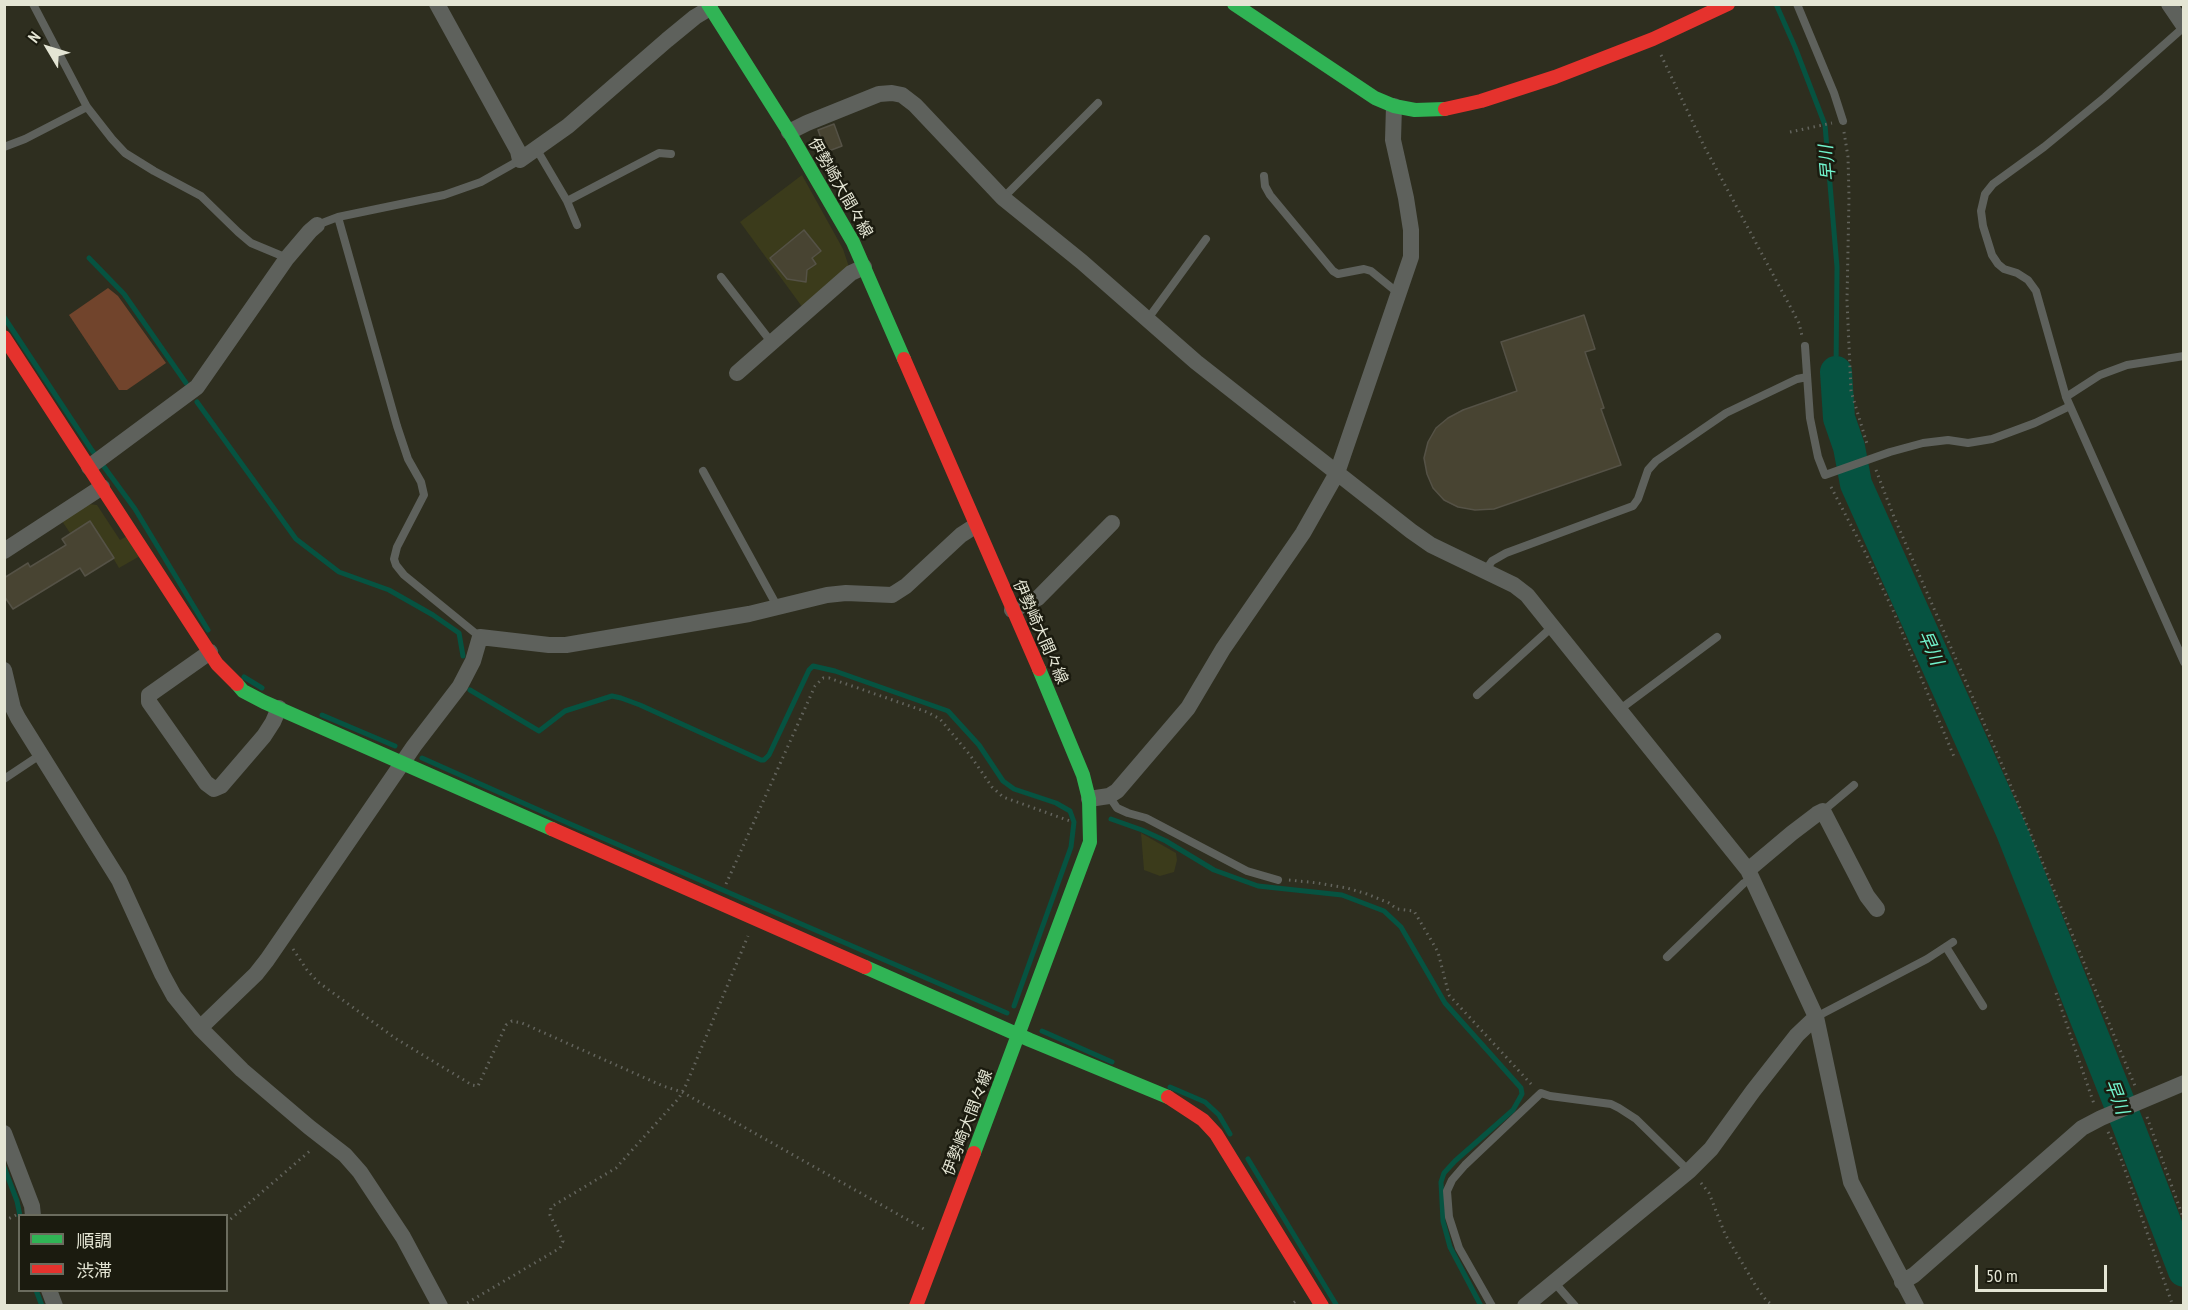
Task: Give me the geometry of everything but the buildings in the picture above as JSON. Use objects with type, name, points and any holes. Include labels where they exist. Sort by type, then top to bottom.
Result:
[{"type":"street","points":[[437,4],[518,151],[520,160],[568,126],[674,34],[712,6]]},
{"type":"street","points":[[1234,4],[1355,86],[1394,106],[1415,110],[1459,107],[1555,77],[1653,39],[1728,4]]},
{"type":"street","points":[[2169,4],[2184,26]]},
{"type":"street","name":"伊勢崎大間々線","points":[[712,6],[846,228],[1068,737],[1083,775],[1089,799],[1090,842],[1081,870],[916,1305]]},
{"type":"street","points":[[789,132],[879,94],[902,95],[915,105],[1003,198],[1082,262],[1196,362],[1431,545],[1514,585],[1527,595],[1750,875],[1816,1017],[1851,1182],[1916,1305]]},
{"type":"street","points":[[1089,799],[1109,796],[1117,791],[1188,708],[1223,650],[1303,533],[1337,473],[1411,257],[1411,230],[1393,140],[1394,106]]},
{"type":"street","points":[[89,467],[196,387],[287,258],[318,225]]},
{"type":"street","points":[[737,373],[851,273],[864,267]]},
{"type":"street","points":[[4,337],[225,675],[243,691],[1019,1035],[1160,1093],[1191,1111],[1216,1134],[1322,1305]]},
{"type":"street","points":[[4,551],[102,487]]},
{"type":"street","points":[[1012,610],[1038,598],[1112,523]]},
{"type":"street","points":[[200,1028],[256,974],[403,762],[460,686],[473,661],[480,637],[566,645],[749,614],[827,595],[846,593],[892,595],[906,586],[975,526]]},
{"type":"street","points":[[210,652],[150,695],[149,702],[206,783],[214,789],[220,786],[264,736],[279,708]]},
{"type":"street","points":[[4,670],[13,708],[119,880],[174,996],[200,1028],[242,1070],[345,1155],[360,1172],[403,1237],[440,1305]]},
{"type":"street","points":[[1750,875],[1792,833],[1823,811],[1867,896],[1877,909]]},
{"type":"street","points":[[1525,1305],[1689,1171],[1711,1149],[1797,1035],[1816,1017]]},
{"type":"street","points":[[1902,1282],[1914,1275],[2072,1136],[2104,1117],[2184,1083]]},
{"type":"street","points":[[4,1133],[32,1206],[33,1214]]},
{"type":"lane","points":[[33,4],[87,106],[112,139],[134,160],[201,196],[251,243],[287,258]]},
{"type":"lane","points":[[1797,4],[1834,93],[1839,122]]},
{"type":"lane","points":[[2184,26],[2105,97],[2044,147],[1993,184],[1985,194],[1981,211],[1992,255],[1998,264],[2028,279],[2036,291],[2066,397],[2184,662]]},
{"type":"lane","points":[[1003,198],[1098,103]]},
{"type":"lane","points":[[4,147],[25,139],[87,106]]},
{"type":"lane","points":[[537,150],[567,201],[577,225]]},
{"type":"lane","points":[[567,201],[659,153],[671,154]]},
{"type":"lane","points":[[318,225],[338,217],[444,195],[481,182],[520,160]]},
{"type":"lane","points":[[1264,176],[1265,186],[1270,195],[1333,271],[1338,274],[1364,269],[1371,271],[1398,293]]},
{"type":"lane","points":[[338,217],[397,426],[408,459],[421,482],[424,495],[423,501],[397,547],[394,559],[396,565],[404,575],[480,637]]},
{"type":"lane","points":[[1147,320],[1206,239]]},
{"type":"lane","points":[[721,277],[772,343]]},
{"type":"lane","points":[[1805,346],[1810,418],[1818,457],[1825,474],[1923,443],[1948,440],[1968,443],[1992,439],[2035,423],[2070,406]]},
{"type":"lane","points":[[2066,397],[2100,375],[2127,365],[2184,356]]},
{"type":"lane","points":[[1485,571],[1492,561],[1506,553],[1633,506],[1638,500],[1648,470],[1656,461],[1726,413],[1797,379],[1807,377]]},
{"type":"lane","points":[[703,471],[777,606]]},
{"type":"lane","points":[[1477,695],[1552,627]]},
{"type":"lane","points":[[1619,710],[1718,637]]},
{"type":"lane","points":[[4,778],[40,754]]},
{"type":"lane","points":[[1823,811],[1854,785]]},
{"type":"lane","points":[[1109,796],[1117,808],[1146,818],[1247,871],[1278,879]]},
{"type":"lane","points":[[1667,957],[1750,875]]},
{"type":"lane","points":[[1816,1017],[1950,944],[1983,1006]]},
{"type":"lane","points":[[1492,1305],[1459,1248],[1449,1217],[1447,1191],[1452,1180],[1465,1165],[1541,1093],[1611,1104],[1619,1108],[1636,1119],[1689,1171]]},
{"type":"lane","points":[[1554,1282],[1575,1305]]},
{"type":"path","points":[[1653,39],[1704,146],[1799,323],[1805,346]]},
{"type":"path","points":[[1790,132],[1839,122],[1848,158],[1847,301],[1851,391],[1869,459],[1968,684],[2184,1220]]},
{"type":"path","points":[[1825,474],[1892,608],[1955,759]]},
{"type":"path","points":[[718,901],[815,686],[823,678],[829,678],[927,712],[940,719],[970,755],[992,787],[1003,797],[1091,829]]},
{"type":"path","points":[[1278,879],[1347,888],[1389,903],[1397,909],[1414,910],[1438,952],[1449,995],[1505,1059],[1541,1093]]},
{"type":"path","points":[[462,1305],[560,1248],[563,1242],[550,1215],[552,1208],[616,1168],[682,1092],[756,918]]},
{"type":"path","points":[[282,936],[318,982],[395,1038],[472,1085],[478,1086],[506,1024],[512,1021],[522,1023],[663,1086],[682,1092],[941,1238]]},
{"type":"path","points":[[2056,993],[2092,1100],[2104,1117],[2120,1156],[2173,1305]]},
{"type":"path","points":[[228,1221],[324,1139]]},
{"type":"path","points":[[1689,1171],[1710,1194],[1725,1234],[1757,1288],[1773,1305]]},
{"type":"shaded area","points":[[802,175],[843,249],[849,267],[803,308],[740,222]]},
{"type":"shaded area","points":[[108,288],[118,296],[166,363],[127,390],[119,390],[69,315]]},
{"type":"shaded area","points":[[88,504],[97,505],[120,540],[127,536],[140,556],[119,568],[109,551],[81,527],[70,533],[62,521]]},
{"type":"shaded area","points":[[1141,833],[1176,853],[1174,872],[1160,876],[1144,870]]},
{"type":"waterway","name":"早川","points":[[1776,4],[1825,125],[1837,267],[1836,372]]},
{"type":"waterway","points":[[89,258],[124,294],[186,383]]},
{"type":"waterway","points":[[4,317],[91,449],[135,509],[208,630]]},
{"type":"waterway","name":"早川","points":[[1836,372],[1839,418],[1849,447],[1856,484],[2012,832],[2184,1271]]},
{"type":"waterway","points":[[197,402],[296,539],[339,572],[389,590],[459,633],[463,656]]},
{"type":"waterway","points":[[470,690],[539,731],[565,711],[612,696],[621,698],[761,760],[769,755],[809,670],[813,666],[835,671],[948,711],[979,745],[1003,781],[1014,789],[1056,803],[1070,811],[1074,822],[1071,847],[1014,1006]]},
{"type":"waterway","points":[[244,677],[262,688]]},
{"type":"waterway","points":[[322,715],[395,746]]},
{"type":"waterway","points":[[422,758],[1007,1013]]},
{"type":"waterway","points":[[1111,819],[1166,841],[1214,870],[1258,886],[1342,895],[1384,911],[1401,927],[1445,1003],[1521,1088],[1522,1094],[1513,1110],[1455,1161],[1444,1173],[1441,1182],[1443,1221],[1450,1247],[1481,1306]]},
{"type":"waterway","points":[[1042,1031],[1112,1062]]},
{"type":"waterway","points":[[1170,1087],[1205,1102],[1219,1115],[1230,1134]]},
{"type":"waterway","points":[[1248,1159],[1337,1306]]},
{"type":"waterway","points":[[4,1167],[20,1214]]},
{"type":"waterway","points":[[37,1292],[42,1306]]},
{"type":"traffic: fast","points":[[708,4],[789,132],[853,242],[904,359]]},
{"type":"traffic: fast","points":[[1234,4],[1375,98],[1394,106],[1415,110],[1445,109]]},
{"type":"traffic: fast","points":[[974,1153],[1090,842],[1089,799],[1083,775],[1039,669]]},
{"type":"traffic: fast","points":[[237,684],[243,691],[264,702],[552,829]]},
{"type":"traffic: fast","points":[[865,967],[1030,1040],[1168,1097]]},
{"type":"traffic: jam","points":[[1445,109],[1481,101],[1555,77],[1653,39],[1728,4]]},
{"type":"traffic: jam","points":[[4,337],[217,664],[237,684]]},
{"type":"traffic: jam","points":[[904,359],[1039,669]]},
{"type":"traffic: jam","points":[[552,829],[865,967]]},
{"type":"traffic: jam","points":[[1168,1097],[1203,1120],[1216,1134],[1322,1306]]},
{"type":"traffic: jam","points":[[916,1306],[974,1153]]}]
